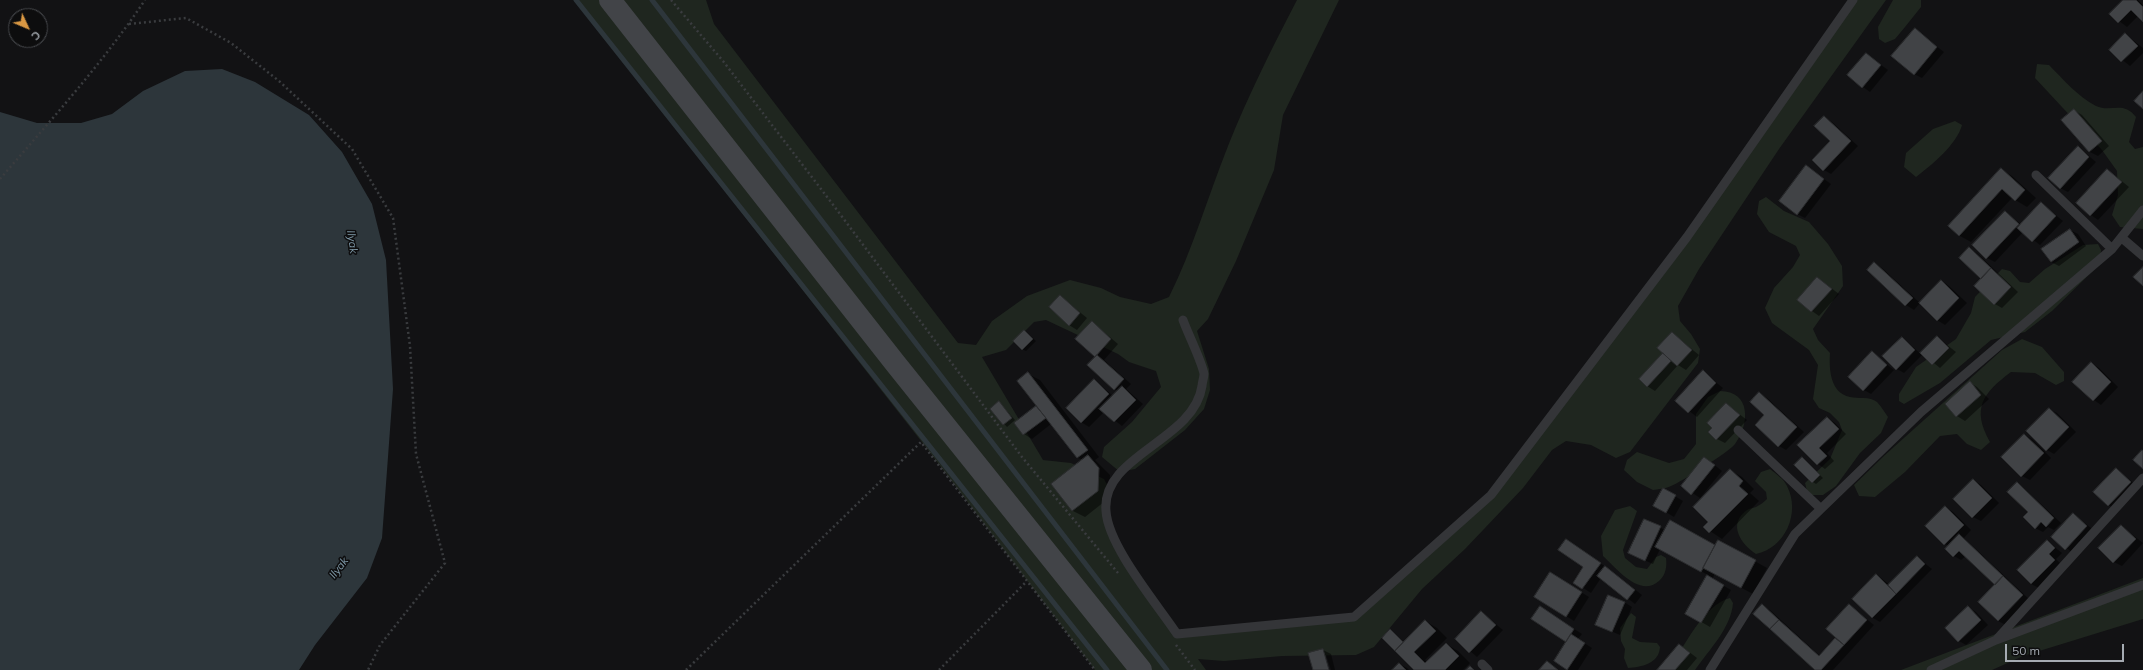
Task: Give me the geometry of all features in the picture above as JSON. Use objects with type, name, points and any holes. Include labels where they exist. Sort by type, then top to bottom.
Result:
[{"type":"street","points":[[610,0],[895,363],[1141,670]]},
{"type":"lane","points":[[1183,320],[1204,375],[1200,399],[1182,422],[1120,472],[1109,488],[1106,511],[1116,545],[1178,634],[1354,617],[1491,496],[1687,237],[1853,0]]},
{"type":"lane","points":[[2036,174],[2112,249]]},
{"type":"lane","points":[[1710,670],[1795,534],[1820,508],[1921,412],[2112,249],[2143,210]]},
{"type":"lane","points":[[2122,238],[2143,256]]},
{"type":"lane","points":[[1738,430],[1820,508]]},
{"type":"lane","points":[[1996,640],[2143,478]]},
{"type":"lane","points":[[1931,670],[1996,640],[2143,586]]},
{"type":"path","points":[[0,179],[88,76],[129,24],[145,0]]},
{"type":"path","points":[[672,0],[723,61],[834,206],[1022,457],[1119,574]]},
{"type":"path","points":[[129,24],[186,18],[231,42],[279,82],[352,149],[393,218],[410,346],[416,454],[445,563],[380,645],[368,670]]},
{"type":"path","points":[[686,670],[921,442],[1095,670]]},
{"type":"path","points":[[938,670],[1027,581]]},
{"type":"path","points":[[1171,640],[1195,670]]},
{"type":"shaded area","points":[[575,0],[706,0],[714,24],[958,343],[976,345],[992,321],[1027,296],[1070,280],[1101,288],[1120,297],[1151,304],[1169,297],[1186,260],[1236,127],[1278,36],[1297,0],[1339,0],[1283,115],[1274,170],[1236,261],[1208,319],[1197,331],[1209,369],[1210,390],[1204,409],[1185,430],[1135,469],[1120,472],[1102,457],[1104,447],[1132,422],[1161,387],[1156,371],[1129,362],[1118,354],[1046,320],[1034,322],[1006,350],[982,357],[1043,460],[1071,463],[1104,479],[1109,488],[1106,511],[1116,545],[1178,633],[1354,617],[1491,496],[1684,236],[1849,0],[1886,0],[1779,149],[1699,269],[1678,306],[1680,321],[1691,334],[1700,349],[1698,363],[1630,452],[1616,458],[1591,445],[1566,441],[1552,450],[1523,488],[1465,549],[1422,589],[1374,647],[1356,655],[1282,656],[1224,661],[1198,659],[1206,670],[1095,670],[925,446]]},
{"type":"shaded area","points":[[1893,0],[1921,0],[1921,7],[1895,39],[1885,43],[1879,39],[1878,27]]},
{"type":"shaded area","points":[[2037,64],[2049,65],[2077,93],[2096,106],[2101,108],[2126,109],[2136,117],[2129,142],[2135,149],[2143,147],[2143,229],[2120,227],[2112,215],[2118,195],[2117,171],[2102,150],[2035,78]]},
{"type":"shaded area","points":[[1955,121],[1962,125],[1959,132],[1949,147],[1936,160],[1916,177],[1904,167],[1906,153],[1933,129]]},
{"type":"shaded area","points":[[1766,197],[1784,211],[1809,222],[1828,244],[1842,266],[1843,286],[1813,329],[1818,340],[1830,353],[1832,380],[1838,391],[1843,395],[1853,398],[1867,398],[1874,400],[1888,417],[1881,433],[1860,453],[1836,486],[1823,495],[1812,495],[1807,491],[1805,483],[1830,459],[1842,430],[1839,422],[1830,413],[1819,408],[1813,399],[1818,365],[1809,350],[1772,323],[1765,308],[1774,288],[1793,267],[1800,255],[1796,246],[1769,232],[1757,214],[1759,201]]},
{"type":"shaded area","points":[[2098,244],[2101,250],[2100,264],[2052,311],[2025,332],[1991,340],[1940,383],[1904,404],[1899,401],[1899,394],[1916,367],[1956,339],[1971,313],[1975,297],[2002,269],[2010,271],[2020,282],[2029,283],[2045,269],[2083,245]]},
{"type":"shaded area","points":[[2022,339],[2042,347],[2064,372],[2064,381],[2056,385],[2035,373],[2011,372],[1993,387],[1983,402],[1981,420],[1990,442],[1981,450],[1967,444],[1957,434],[1940,436],[1905,472],[1875,497],[1859,496],[1854,485],[1885,455],[2002,350]]},
{"type":"shaded area","points":[[1720,391],[1730,392],[1738,396],[1745,410],[1745,418],[1740,436],[1731,448],[1715,460],[1669,487],[1653,490],[1637,482],[1624,470],[1627,460],[1637,452],[1669,463],[1684,459],[1696,444],[1696,414],[1708,397]]},
{"type":"shaded area","points":[[1770,469],[1786,483],[1791,496],[1791,518],[1788,528],[1775,545],[1756,554],[1745,545],[1738,534],[1737,527],[1738,521],[1747,510],[1757,506],[1767,499],[1766,492],[1755,481],[1761,472]]},
{"type":"shaded area","points":[[1630,506],[1637,511],[1623,550],[1625,558],[1636,567],[1647,569],[1656,557],[1661,555],[1666,558],[1665,573],[1659,581],[1652,585],[1644,586],[1629,580],[1603,556],[1601,536],[1615,510]]},
{"type":"shaded area","points":[[2143,578],[2143,619],[2023,656],[1992,670],[1901,670]]},
{"type":"shaded area","points":[[1730,598],[1733,603],[1724,630],[1695,670],[1669,670],[1695,628],[1703,618],[1720,602]]},
{"type":"shaded area","points":[[1631,613],[1636,617],[1632,638],[1640,642],[1657,643],[1660,647],[1659,653],[1653,661],[1638,667],[1628,668],[1624,658],[1625,649],[1621,641],[1620,628]]},
{"type":"water","name":"Ilyak","points":[[222,69],[255,82],[309,115],[342,152],[372,204],[386,260],[393,389],[382,538],[367,578],[315,645],[299,670],[0,670],[0,112],[37,123],[81,123],[112,114],[143,91],[185,71]]},
{"type":"building","points":[[2123,0],[2136,0],[2143,7],[2143,22],[2131,10],[2118,23],[2109,14]]},
{"type":"building","points":[[1915,28],[1937,47],[1914,75],[1891,56]]},
{"type":"building","points":[[2125,33],[2138,46],[2121,62],[2109,50]]},
{"type":"building","points":[[1866,53],[1881,65],[1862,88],[1847,75]]},
{"type":"building","points":[[2143,91],[2143,109],[2134,101]]},
{"type":"building","points":[[2074,109],[2102,141],[2089,152],[2061,120]]},
{"type":"building","points":[[1824,116],[1851,141],[1823,171],[1812,160],[1830,141],[1814,126]]},
{"type":"building","points":[[2078,146],[2089,157],[2060,189],[2048,178]]},
{"type":"building","points":[[1806,165],[1824,179],[1797,215],[1779,201]]},
{"type":"building","points":[[2001,168],[2025,190],[2015,201],[2002,189],[1959,236],[1948,226]]},
{"type":"building","points":[[2107,169],[2122,182],[2090,216],[2076,203]]},
{"type":"building","points":[[2041,202],[2056,216],[2032,242],[2017,228]]},
{"type":"building","points":[[2005,211],[2019,224],[1986,259],[1972,245]]},
{"type":"building","points":[[2070,229],[2079,242],[2051,262],[2041,249]]},
{"type":"building","points":[[1969,247],[1991,268],[1981,279],[1959,258]]},
{"type":"building","points":[[1874,262],[1913,298],[1905,306],[1867,270]]},
{"type":"building","points":[[2143,267],[2143,286],[2133,277]]},
{"type":"building","points":[[1991,268],[2011,287],[1994,305],[1974,286]]},
{"type":"building","points":[[1817,277],[1832,289],[1811,312],[1797,300]]},
{"type":"building","points":[[1941,280],[1959,298],[1937,321],[1919,303]]},
{"type":"building","points":[[1060,295],[1080,313],[1069,326],[1049,307]]},
{"type":"building","points":[[1092,321],[1111,339],[1095,357],[1075,339]]},
{"type":"building","points":[[1024,330],[1033,339],[1022,350],[1013,341]]},
{"type":"building","points":[[1672,332],[1692,350],[1677,366],[1657,348]]},
{"type":"building","points":[[1937,336],[1949,348],[1932,365],[1920,353]]},
{"type":"building","points":[[1902,337],[1915,350],[1896,370],[1882,356]]},
{"type":"building","points":[[1872,351],[1887,365],[1863,391],[1848,377]]},
{"type":"building","points":[[1663,353],[1671,361],[1647,387],[1639,379]]},
{"type":"building","points":[[1097,355],[1124,379],[1114,390],[1087,365]]},
{"type":"building","points":[[2091,362],[2111,382],[2093,401],[2072,382]]},
{"type":"building","points":[[1703,370],[1716,383],[1688,413],[1675,401]]},
{"type":"building","points":[[1028,372],[1088,450],[1077,458],[1017,381]]},
{"type":"building","points":[[1094,379],[1109,394],[1081,423],[1066,408]]},
{"type":"building","points":[[1970,381],[1981,395],[1956,417],[1945,404]]},
{"type":"building","points":[[1122,386],[1136,400],[1114,422],[1099,409]]},
{"type":"building","points":[[1759,392],[1797,427],[1778,447],[1755,425],[1764,415],[1750,402]]},
{"type":"building","points":[[999,401],[1012,418],[1003,425],[990,409]]},
{"type":"building","points":[[1726,403],[1740,415],[1716,440],[1708,432],[1712,428],[1707,423]]},
{"type":"building","points":[[1036,406],[1046,418],[1023,435],[1014,423]]},
{"type":"building","points":[[2049,408],[2069,427],[2046,451],[2026,431]]},
{"type":"building","points":[[1827,417],[1839,429],[1819,448],[1827,456],[1817,465],[1797,445]]},
{"type":"building","points":[[2024,434],[2044,453],[2021,477],[2001,457]]},
{"type":"building","points":[[2142,450],[2143,451],[2143,469],[2133,460]]},
{"type":"building","points":[[1088,455],[1099,468],[1098,491],[1072,511],[1051,484]]},
{"type":"building","points":[[1704,457],[1715,465],[1691,495],[1681,486]]},
{"type":"building","points":[[1802,457],[1820,475],[1812,483],[1794,465]]},
{"type":"building","points":[[2116,468],[2131,482],[2108,506],[2093,492]]},
{"type":"building","points":[[1730,469],[1743,481],[1739,486],[1748,494],[1709,533],[1703,527],[1708,522],[1693,507]]},
{"type":"building","points":[[1973,479],[1992,498],[1972,518],[1953,499]]},
{"type":"building","points":[[2017,482],[2054,518],[2046,527],[2041,522],[2035,529],[2023,517],[2028,512],[2007,492]]},
{"type":"building","points":[[1663,488],[1676,495],[1666,513],[1653,506]]},
{"type":"building","points":[[1945,506],[1964,525],[1944,545],[1925,526]]},
{"type":"building","points":[[2073,513],[2087,526],[2065,550],[2051,537]]},
{"type":"building","points":[[1644,519],[1661,526],[1645,561],[1628,553]]},
{"type":"building","points":[[1670,520],[1715,545],[1701,572],[1655,547]]},
{"type":"building","points":[[2121,525],[2136,539],[2113,563],[2098,548]]},
{"type":"building","points":[[1959,534],[2003,576],[1995,585],[1959,551],[1953,557],[1945,549]]},
{"type":"building","points":[[1566,539],[1601,563],[1582,589],[1573,583],[1583,567],[1558,550]]},
{"type":"building","points":[[1718,540],[1756,560],[1741,588],[1703,568]]},
{"type":"building","points":[[2047,540],[2055,548],[2049,554],[2055,560],[2031,584],[2017,570]]},
{"type":"building","points":[[1917,556],[1925,564],[1896,594],[1888,585]]},
{"type":"building","points":[[1605,566],[1635,590],[1627,600],[1597,576]]},
{"type":"building","points":[[1550,572],[1582,592],[1566,617],[1534,597]]},
{"type":"building","points":[[1876,574],[1896,594],[1872,618],[1852,599]]},
{"type":"building","points":[[1707,575],[1724,585],[1701,623],[1685,614]]},
{"type":"building","points":[[2003,576],[2023,595],[1998,621],[1978,602]]},
{"type":"building","points":[[1608,595],[1625,602],[1612,632],[1595,625]]},
{"type":"building","points":[[1762,604],[1779,620],[1770,629],[1753,614]]},
{"type":"building","points":[[1849,604],[1867,620],[1844,645],[1826,629]]},
{"type":"building","points":[[1540,606],[1574,629],[1566,642],[1531,619]]},
{"type":"building","points":[[1968,606],[1981,620],[1958,642],[1945,628]]},
{"type":"building","points":[[1481,611],[1496,625],[1469,653],[1455,639]]},
{"type":"building","points":[[1425,620],[1436,631],[1414,652],[1425,663],[1446,643],[1459,656],[1445,670],[1414,670],[1395,651]]},
{"type":"building","points":[[1779,620],[1819,656],[1835,638],[1844,645],[1821,670],[1815,670],[1770,629]]},
{"type":"building","points":[[1390,629],[1403,642],[1395,651],[1382,638]]},
{"type":"building","points":[[1571,634],[1585,643],[1567,670],[1554,661]]},
{"type":"building","points":[[1679,644],[1690,653],[1675,670],[1657,670]]},
{"type":"building","points":[[1323,649],[1329,670],[1313,670],[1308,653]]},
{"type":"building","points":[[1547,661],[1558,670],[1539,670]]},
{"type":"building","points":[[1399,663],[1406,670],[1392,670]]},
{"type":"building","points":[[1470,666],[1474,670],[1466,670]]},
{"type":"waterway","points":[[576,0],[1107,670]]},
{"type":"waterway","points":[[652,0],[1167,670]]}]
